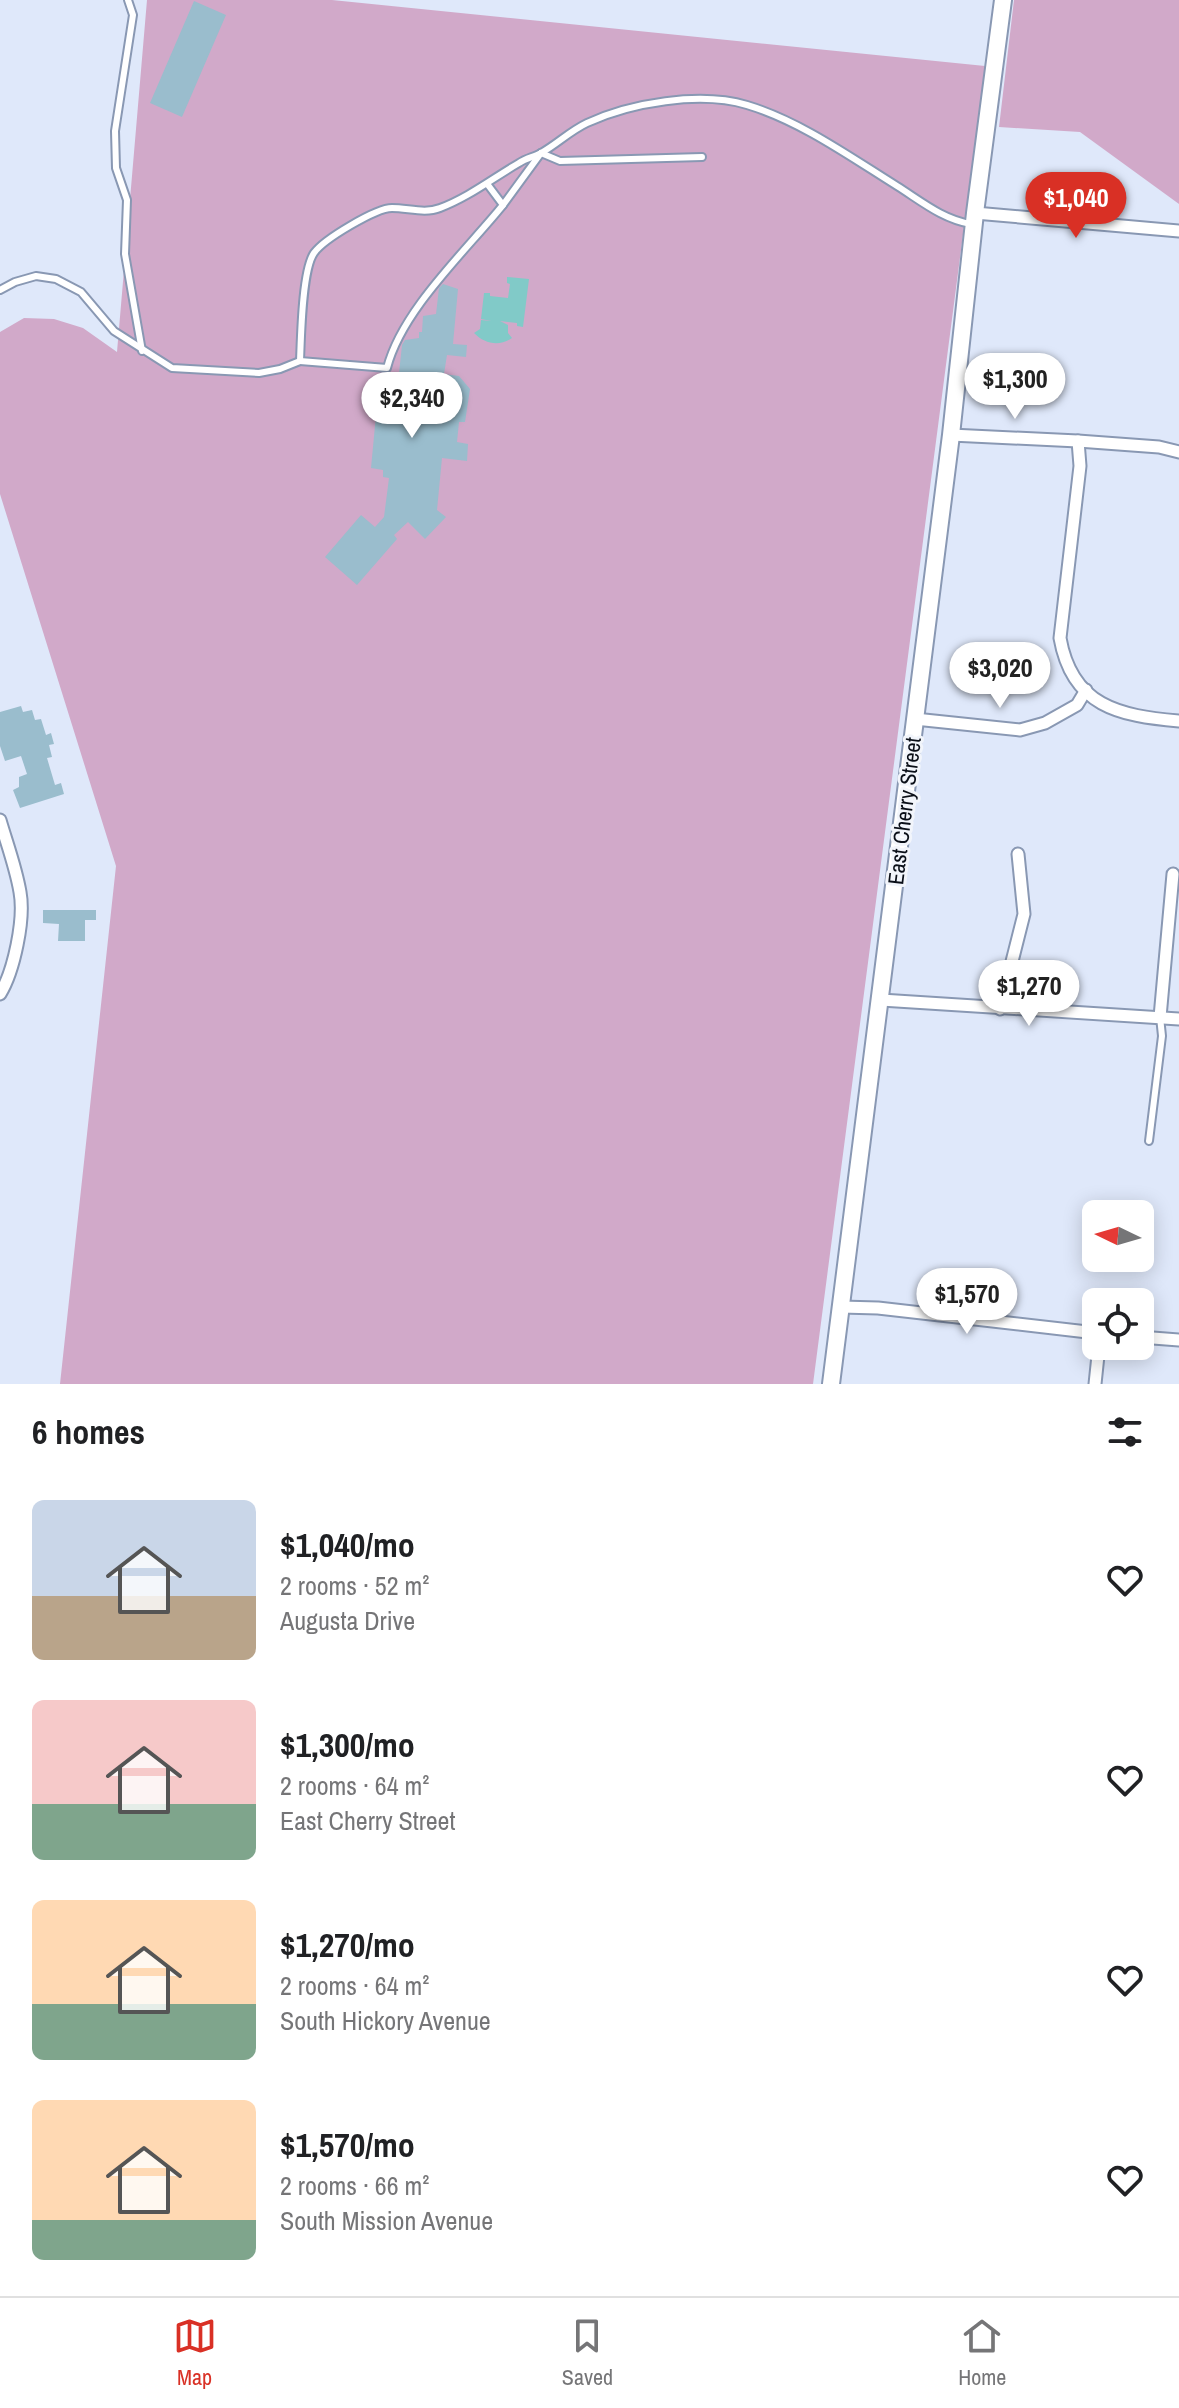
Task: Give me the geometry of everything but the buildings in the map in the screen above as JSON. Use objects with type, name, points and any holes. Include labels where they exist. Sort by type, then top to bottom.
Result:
[{"type":"street","name":"East Cherry Street","points":[[831,1384],[1003,0]]},
{"type":"street","points":[[975,219],[1179,231]]},
{"type":"street","points":[[951,435],[1159,447],[1179,452]]},
{"type":"street","points":[[1078,441],[1080,466],[1060,638],[1063,655],[1072,675],[1111,710],[1140,718],[1179,721]]},
{"type":"street","points":[[915,719],[1020,730],[1045,723],[1077,705],[1086,690]]},
{"type":"street","points":[[0,820],[20,893],[21,908],[14,964],[1,993]]},
{"type":"street","points":[[1000,1009],[1024,914],[1018,854]]},
{"type":"street","points":[[1160,1017],[1173,874]]},
{"type":"street","points":[[881,1000],[1179,1019]]},
{"type":"street","points":[[841,1307],[878,1308],[1082,1331]]},
{"type":"street","points":[[1154,1338],[1179,1340]]},
{"type":"street","points":[[1095,1384],[1098,1360]]},
{"type":"lane","points":[[128,0],[133,15],[115,131],[116,168],[127,200],[125,254],[142,351]]},
{"type":"lane","points":[[300,361],[308,271],[314,253],[333,238],[378,211],[389,208],[428,211],[440,208],[488,185],[495,177],[524,159],[541,153],[588,122],[621,111],[679,100],[725,101],[746,105],[786,121],[841,151],[931,209],[957,222],[975,219]]},
{"type":"lane","points":[[0,290],[36,276],[56,279],[81,292],[114,331],[172,368],[259,373],[300,361],[387,368],[392,346],[427,296],[503,205],[541,153]]},
{"type":"lane","points":[[541,153],[560,161],[702,157]]},
{"type":"lane","points":[[488,185],[503,205]]},
{"type":"lane","points":[[1149,1141],[1162,1036],[1160,1017]]},
{"type":"shaded area","points":[[147,0],[332,0],[985,66],[813,1384],[60,1384],[116,866],[0,494],[0,332],[24,318],[54,319],[83,328],[117,352]]},
{"type":"shaded area","points":[[1014,0],[1179,0],[1179,204],[1080,132],[999,127]]},
{"type":"shaded area","points":[[507,277],[529,279],[523,327],[500,321],[508,325],[512,338],[502,343],[487,342],[474,333],[480,329],[481,320],[491,321],[481,319],[484,293],[508,298],[510,284]]}]
